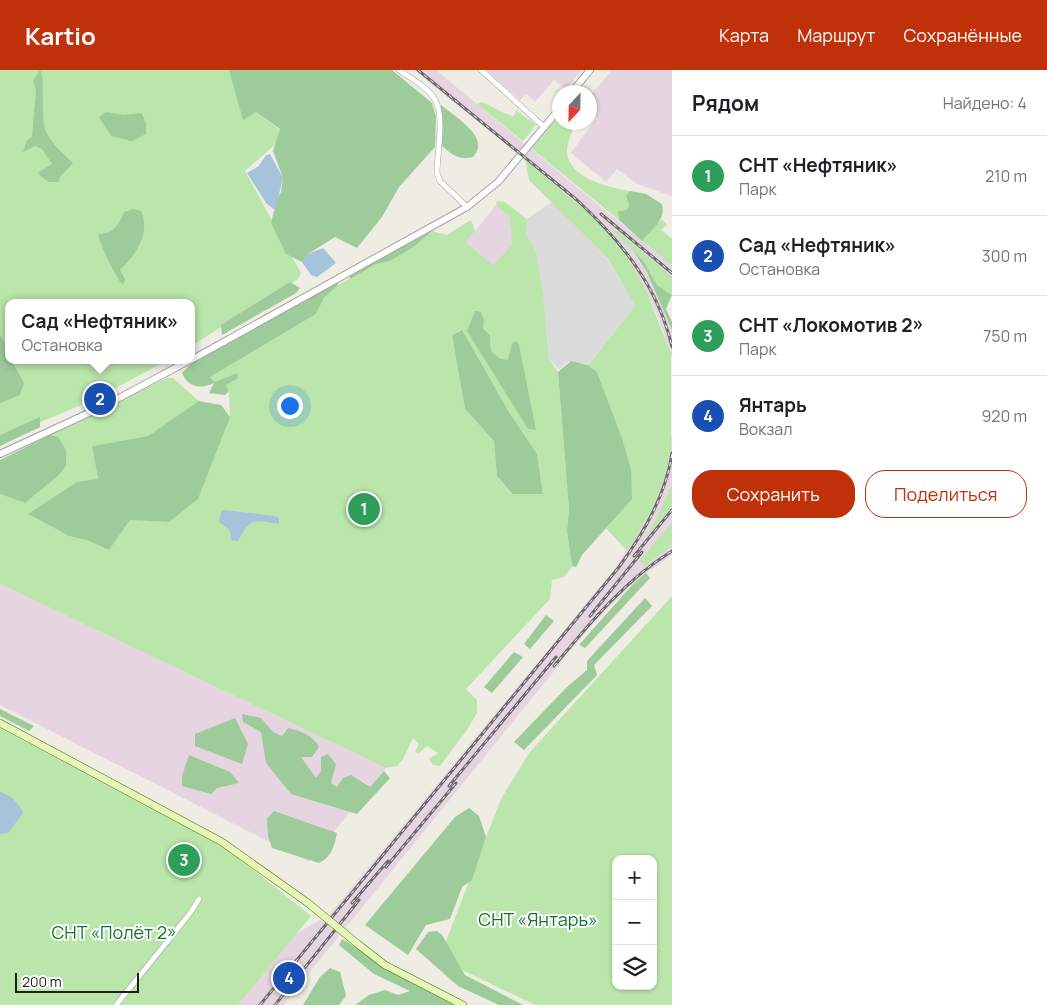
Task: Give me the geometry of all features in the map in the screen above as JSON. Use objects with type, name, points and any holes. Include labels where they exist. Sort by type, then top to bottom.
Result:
[{"type":"main road","points":[[0,724],[222,842],[308,904],[385,965],[463,1005]]},
{"type":"street","points":[[398,70],[425,88],[435,99],[439,119],[437,173],[440,181],[467,207]]},
{"type":"street","points":[[481,70],[544,126]]},
{"type":"street","points":[[578,85],[590,70]]},
{"type":"street","points":[[195,358],[467,207],[491,189],[552,117]]},
{"type":"street","points":[[0,454],[106,405],[183,364]]},
{"type":"street","points":[[116,1005],[191,912],[199,899]]},
{"type":"shaded area","points":[[414,70],[436,70],[672,266],[672,276],[611,229],[633,250],[662,301],[672,330],[672,358],[659,319],[647,292],[605,230],[578,203]]},
{"type":"shaded area","points":[[486,70],[582,70],[569,85],[561,85],[554,80],[535,102],[526,94],[520,100]]},
{"type":"shaded area","points":[[612,70],[672,70],[672,196],[637,184],[617,169],[606,182],[571,153],[588,130],[597,130],[597,88]]},
{"type":"shaded area","points":[[552,202],[607,259],[635,306],[588,364],[569,361],[559,369],[549,359],[543,293],[536,251],[526,234],[527,219]]},
{"type":"shaded area","points":[[496,205],[509,216],[512,245],[493,265],[466,242]]},
{"type":"shaded area","points":[[672,435],[672,485],[648,536],[672,506],[672,522],[639,561],[661,553],[672,546],[672,555],[635,581],[589,628],[283,1005],[239,1005],[263,953],[330,914],[613,571],[651,511],[665,477]]},
{"type":"shaded area","points":[[0,584],[386,768],[309,862],[0,705]]},
{"type":"green space","points":[[0,70],[230,70],[256,112],[280,130],[278,142],[245,171],[301,273],[298,279],[195,343],[195,299],[5,299],[5,364],[160,364],[93,400],[0,439]]},
{"type":"green space","points":[[40,70],[45,129],[53,143],[73,163],[60,177],[59,182],[49,182],[40,176],[39,172],[52,164],[42,149],[35,146],[23,152],[27,140],[32,137],[36,90],[33,81]]},
{"type":"green space","points":[[229,70],[392,70],[432,103],[436,117],[435,147],[399,187],[382,217],[357,248],[335,237],[308,254],[302,262],[286,254],[271,223],[277,199],[281,192],[283,178],[273,151],[280,129],[256,112],[243,120]]},
{"type":"green space","points":[[482,102],[514,116],[516,110],[536,125],[523,141],[477,104]]},
{"type":"green space","points":[[441,105],[475,135],[478,150],[473,157],[463,158],[451,154],[440,144]]},
{"type":"green space","points":[[106,112],[123,115],[142,113],[146,124],[146,134],[132,141],[111,136],[99,117]]},
{"type":"green space","points":[[552,121],[552,130],[573,130],[567,152],[569,161],[574,169],[591,180],[630,191],[626,196],[629,205],[627,210],[618,211],[619,220],[531,148]]},
{"type":"green space","points":[[525,159],[598,221],[625,253],[647,292],[671,354],[671,450],[665,477],[651,511],[627,551],[606,528],[614,519],[631,469],[622,438],[597,372],[588,365],[635,306],[608,259],[529,180]]},
{"type":"green space","points":[[630,191],[646,194],[662,204],[663,210],[660,220],[642,241],[619,220],[618,211],[627,210],[629,205],[626,196]]},
{"type":"green space","points":[[497,201],[505,202],[527,219],[526,234],[536,251],[543,293],[549,359],[558,372],[569,509],[567,530],[572,567],[564,577],[552,580],[550,599],[466,689],[477,700],[477,713],[467,730],[440,766],[433,765],[429,759],[438,753],[427,746],[418,754],[415,751],[419,744],[413,738],[403,759],[397,766],[386,768],[0,584],[0,494],[25,503],[58,476],[58,437],[50,435],[167,378],[173,378],[199,401],[148,436],[92,446],[98,479],[28,514],[69,536],[89,541],[109,550],[130,520],[169,522],[230,417],[229,391],[226,385],[237,373],[215,382],[210,377],[316,314],[324,298],[338,285],[376,264],[390,261],[415,246],[432,231],[447,235],[471,220],[475,231],[466,242],[493,265],[512,245],[509,216],[496,205]],"holes":[[[484,320],[482,329],[490,335],[491,351],[499,358],[508,360],[535,430],[528,428],[468,331]],[[461,330],[509,412],[537,454],[543,494],[511,494],[497,476],[494,441],[465,409],[452,335]]]},
{"type":"green space","points":[[133,209],[141,211],[144,219],[143,236],[136,250],[120,270],[125,279],[123,285],[116,276],[98,234],[103,234],[115,228],[124,212]]},
{"type":"green space","points":[[662,219],[667,225],[661,230],[672,239],[672,266],[642,241]]},
{"type":"green space","points":[[612,227],[672,276],[672,295],[657,285],[644,262],[611,229]]},
{"type":"green space","points":[[432,231],[415,246],[390,261],[376,264],[350,279],[349,276],[354,273]]},
{"type":"green space","points":[[633,250],[644,262],[657,285],[672,295],[666,309],[672,322],[672,330],[647,272]]},
{"type":"green space","points":[[290,282],[300,288],[296,293],[222,335],[221,325]]},
{"type":"green space","points":[[338,282],[338,285],[324,298],[316,314],[210,377],[215,382],[237,373],[238,378],[226,385],[229,391],[225,395],[209,393],[214,383],[195,386],[188,382],[182,373],[195,362]]},
{"type":"green space","points":[[475,311],[481,312],[484,320],[483,329],[490,335],[491,351],[499,358],[508,360],[512,344],[516,341],[519,345],[536,430],[528,429],[467,331]]},
{"type":"green space","points":[[462,330],[509,412],[537,454],[543,494],[512,494],[497,476],[494,441],[465,409],[452,335]]},
{"type":"green space","points":[[0,335],[5,343],[5,364],[13,364],[24,383],[20,395],[0,403]]},
{"type":"green space","points":[[571,361],[588,365],[597,372],[622,438],[631,469],[632,499],[582,555],[576,567],[572,566],[567,531],[569,509],[558,372]]},
{"type":"green space","points":[[199,401],[221,405],[230,417],[198,499],[169,522],[130,520],[109,550],[89,541],[69,536],[28,514],[77,482],[98,479],[92,446],[148,436]]},
{"type":"green space","points":[[40,417],[40,427],[0,446],[0,435]]},
{"type":"green space","points":[[50,435],[58,437],[66,450],[66,466],[58,476],[25,503],[0,494],[0,460]]},
{"type":"green space","points":[[672,485],[672,506],[646,540]]},
{"type":"green space","points":[[672,522],[672,546],[646,565],[639,561]]},
{"type":"green space","points":[[646,573],[650,578],[585,648],[579,645],[634,583]]},
{"type":"green space","name":"СНТ «Янтарь»","points":[[672,596],[672,1005],[535,1005],[439,959],[501,799],[529,753]]},
{"type":"green space","points":[[645,598],[652,606],[594,665],[597,675],[524,750],[514,742],[567,687],[587,670],[587,661]]},
{"type":"green space","points":[[546,615],[554,621],[530,649],[524,644]]},
{"type":"green space","points":[[514,652],[523,657],[492,693],[484,687]]},
{"type":"green space","points":[[0,709],[34,726],[29,731],[0,716]]},
{"type":"green space","points":[[242,714],[261,718],[273,732],[282,736],[288,728],[302,732],[313,739],[319,747],[312,757],[301,757],[316,778],[321,771],[321,757],[328,754],[336,764],[331,783],[337,787],[343,778],[351,775],[370,787],[384,771],[390,778],[357,814],[291,794],[266,763],[261,732],[243,722]]},
{"type":"green space","points":[[235,718],[248,744],[242,764],[195,746],[195,734]]},
{"type":"green space","name":"СНТ «Полёт 2»","points":[[0,728],[230,851],[311,916],[238,1005],[0,1005]]},
{"type":"green space","points":[[189,755],[230,772],[239,783],[217,788],[211,794],[182,786],[182,776]]},
{"type":"green space","points":[[469,808],[479,816],[486,837],[472,880],[462,887],[450,919],[426,925],[408,955],[365,925],[455,817]]},
{"type":"green space","points":[[274,811],[337,833],[327,858],[319,863],[272,848],[268,836],[267,819]]},
{"type":"green space","points":[[437,931],[442,935],[465,975],[523,1005],[499,1005],[458,986],[416,949],[428,932]]},
{"type":"green space","points":[[342,939],[454,1005],[355,1005],[369,995],[385,990],[398,995],[410,991],[374,974],[339,945]]},
{"type":"green space","points":[[330,968],[340,972],[346,996],[339,1005],[303,1005],[320,977]]},
{"type":"water","points":[[270,154],[283,178],[275,210],[266,203],[247,173],[259,166],[266,155]]},
{"type":"water","points":[[323,248],[336,263],[317,277],[311,275],[302,262],[308,254]]},
{"type":"water","points":[[225,510],[275,516],[279,518],[279,524],[254,522],[246,528],[238,541],[232,540],[229,529],[219,522],[221,512]]},
{"type":"water","points":[[0,792],[14,800],[23,813],[8,833],[0,834]]},
{"type":"railway","points":[[418,70],[577,200],[623,248],[647,284],[657,304],[666,325],[672,347]]},
{"type":"railway","points":[[601,214],[672,273]]},
{"type":"railway","points":[[260,1005],[619,567],[653,513],[665,484],[672,453]]},
{"type":"railway","points":[[634,556],[672,510]]},
{"type":"railway","points":[[554,666],[594,619],[623,589],[672,551]]},
{"type":"railway","points":[[590,616],[642,552]]},
{"type":"railway","points":[[449,786],[556,657]]},
{"type":"railway","points":[[386,867],[456,783]]},
{"type":"railway","points":[[352,903],[388,861]]},
{"type":"railway","points":[[275,1005],[359,900]]},
{"type":"place","name":"Сад «Нефтяник»","points":[[100,399]]},
{"type":"place","name":"СНТ «Нефтяник»","points":[[364,509]]},
{"type":"place","name":"СНТ «Локомотив 2»","points":[[184,860]]},
{"type":"place","name":"Янтарь","points":[[289,978]]}]
